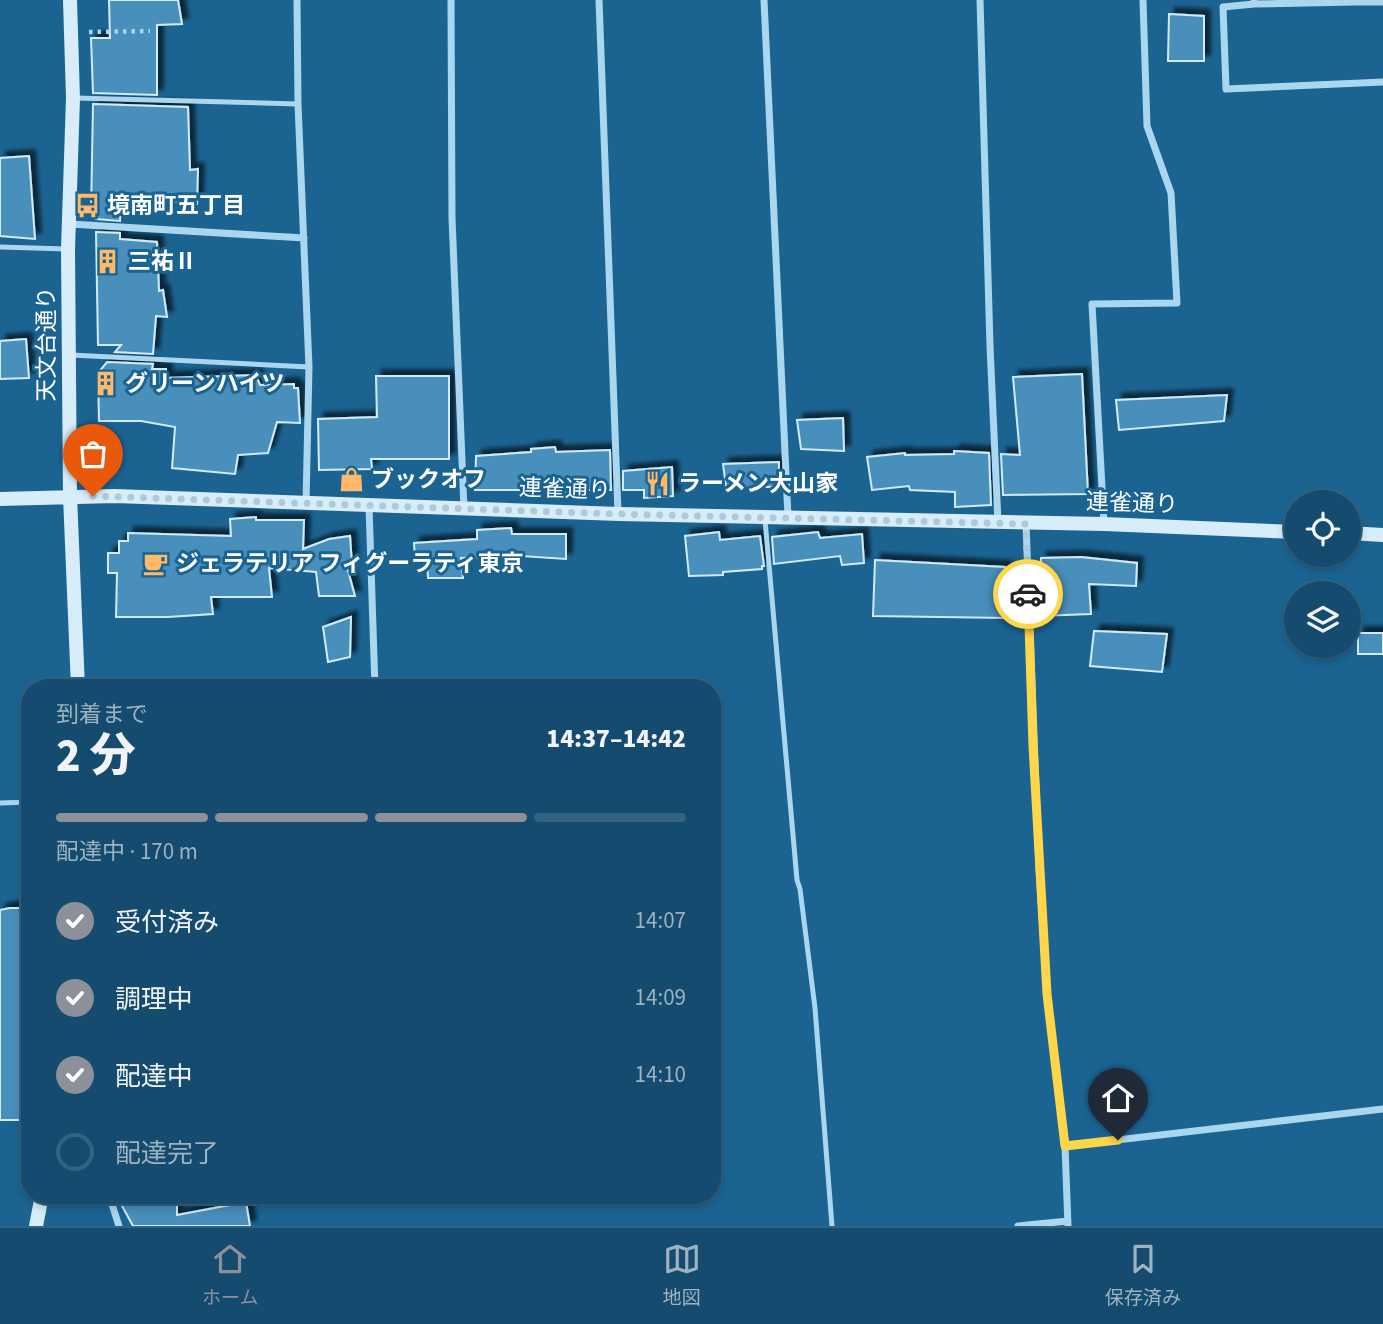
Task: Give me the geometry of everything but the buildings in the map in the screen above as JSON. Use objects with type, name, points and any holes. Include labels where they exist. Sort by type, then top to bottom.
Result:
[{"type":"main road","name":"天文台通り","points":[[70,0],[73,98],[68,249],[70,496],[78,679]]},
{"type":"main road","name":"連雀通り","points":[[0,499],[70,496],[618,514],[1284,531]]},
{"type":"main road","points":[[1361,534],[1383,535]]},
{"type":"main road","points":[[36,1226],[41,1204]]},
{"type":"street","points":[[297,0],[298,104],[309,367],[306,503]]},
{"type":"street","points":[[451,0],[452,218],[464,509]]},
{"type":"street","points":[[599,0],[618,514]]},
{"type":"street","points":[[764,0],[789,517]]},
{"type":"street","points":[[980,0],[989,332],[998,522]]},
{"type":"street","points":[[1104,524],[1092,304],[1177,303],[1171,193],[1147,126],[1143,0]]},
{"type":"street","points":[[1383,2],[1254,2],[1223,7],[1226,89],[1383,82]]},
{"type":"street","points":[[70,224],[304,237]]},
{"type":"street","points":[[369,506],[375,679]]},
{"type":"street","points":[[1018,1226],[1068,1224],[1065,1146],[1047,994],[1034,760],[1026,524]]},
{"type":"street","points":[[1065,1146],[1383,1109]]},
{"type":"street","points":[[112,1204],[119,1226]]},
{"type":"lane","points":[[73,98],[298,104]]},
{"type":"lane","points":[[0,247],[68,249]]},
{"type":"lane","points":[[69,355],[309,367]]},
{"type":"lane","points":[[765,517],[795,866],[815,1008],[832,1226]]},
{"type":"lane","points":[[0,803],[21,802]]},
{"type":"path","points":[[71,32],[150,31]]},
{"type":"way so far","points":[[93,496],[618,514],[1026,524],[1028,594]]},
{"type":"place","name":"境南町五丁目","points":[[87,205]]},
{"type":"place","name":"三祐Ⅱ","points":[[108,261]]},
{"type":"place","name":"グリーンハイツ","points":[[105,383]]},
{"type":"place","name":"ブックオフ","points":[[351,479]]},
{"type":"place","name":"ラーメン大山家","points":[[658,483]]},
{"type":"place","name":"ジェラテリア フィグーラティ東京","points":[[156,563]]},
{"type":"route","points":[[1028,594],[1033,746],[1047,994],[1065,1146],[1118,1140]]}]
